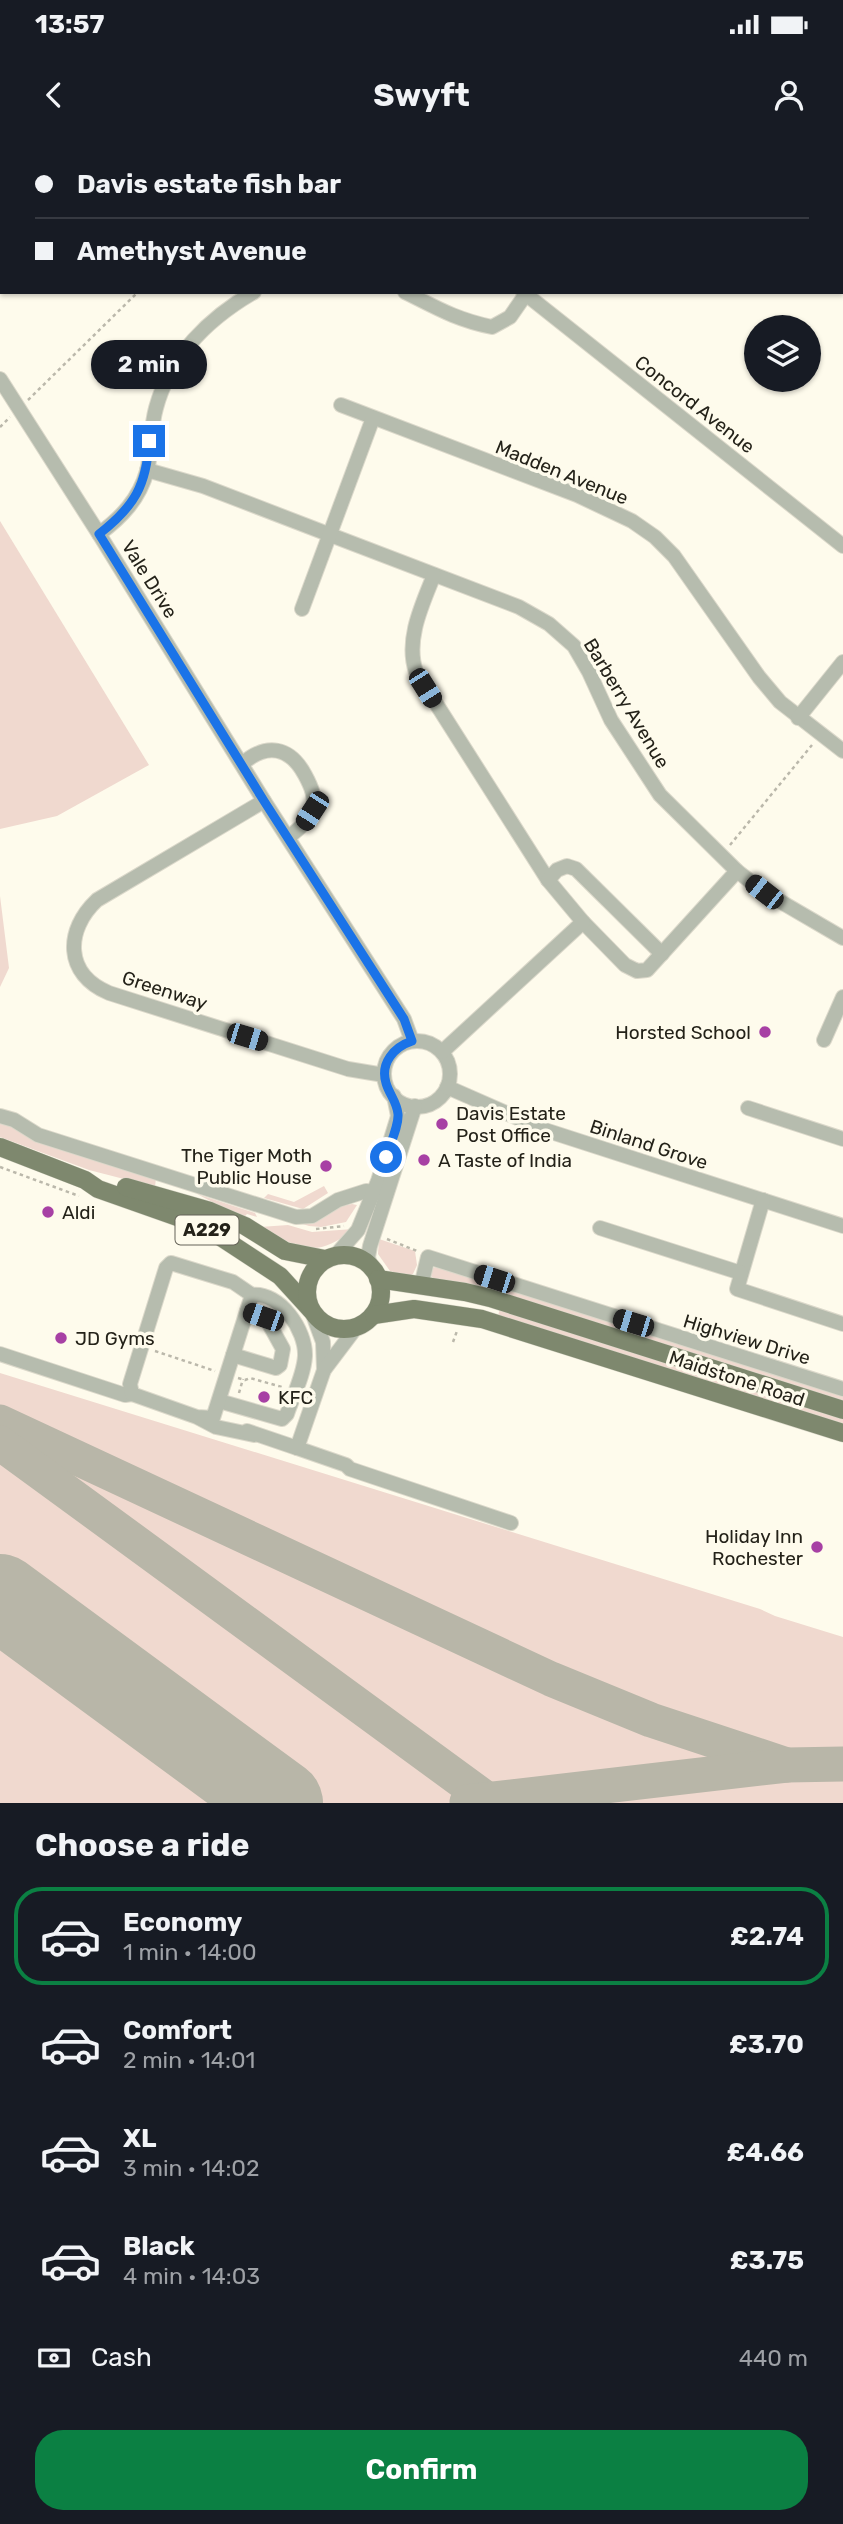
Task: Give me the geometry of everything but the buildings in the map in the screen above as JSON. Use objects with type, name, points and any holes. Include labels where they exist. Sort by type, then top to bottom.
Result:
[{"type":"main road","name":"A229","points":[[0,1147],[85,1180],[98,1189],[183,1219],[227,1240],[280,1276],[323,1322],[334,1327],[349,1328],[358,1325]]},
{"type":"main road","name":"A229","points":[[85,1180],[102,1180],[210,1211],[245,1226],[285,1251],[330,1258],[352,1256],[374,1272]]},
{"type":"main road","points":[[312,1311],[307,1293],[308,1283],[316,1266],[330,1258]]},
{"type":"main road","name":"Maidstone Road","points":[[374,1272],[421,1286],[490,1298],[843,1410]]},
{"type":"main road","points":[[358,1325],[373,1315],[381,1294],[374,1272]]},
{"type":"main road","name":"Maidstone Road","points":[[373,1315],[414,1309],[482,1319],[843,1433]]},
{"type":"street","points":[[99,534],[133,503],[147,470],[158,400],[173,368],[213,319],[251,294]]},
{"type":"street","points":[[409,294],[442,313],[492,327],[510,317],[523,294]]},
{"type":"street","name":"Concord Avenue","points":[[525,294],[843,546]]},
{"type":"street","name":"Vale Drive","points":[[0,379],[404,1019],[412,1041]]},
{"type":"street","name":"Madden Avenue","points":[[341,405],[577,495],[632,521],[655,537],[674,556],[759,677],[780,702],[843,751]]},
{"type":"street","points":[[302,609],[373,418]]},
{"type":"street","name":"Barberry Avenue","points":[[147,470],[196,484],[328,534],[531,612],[549,624],[574,646],[611,720],[660,795],[737,871],[764,892],[843,938]]},
{"type":"street","points":[[434,575],[412,640],[411,658],[416,672],[548,880],[583,922],[625,965],[637,971],[647,970],[737,871]]},
{"type":"street","points":[[798,718],[843,662]]},
{"type":"street","points":[[242,764],[257,753],[276,750],[288,754],[299,763],[313,788],[312,811],[304,824],[289,837]]},
{"type":"street","name":"Greenway","points":[[264,801],[97,900],[84,914],[76,929],[74,947],[78,965],[93,984],[109,993],[348,1069],[384,1075]]},
{"type":"street","points":[[548,880],[558,870],[567,866],[576,869],[662,954]]},
{"type":"street","points":[[442,1052],[583,922]]},
{"type":"street","points":[[824,1040],[843,997]]},
{"type":"street","points":[[412,1041],[432,1044],[442,1052],[449,1065],[450,1080],[434,1102],[415,1107],[402,1103],[394,1096],[384,1075],[392,1053],[412,1041]]},
{"type":"street","name":"Binland Grove","points":[[447,1087],[537,1128],[843,1226]]},
{"type":"street","points":[[330,1258],[358,1230],[371,1198],[398,1116],[394,1096]]},
{"type":"street","points":[[374,1272],[368,1257],[370,1246],[415,1107]]},
{"type":"street","points":[[748,1108],[843,1139]]},
{"type":"street","points":[[0,1116],[14,1120],[37,1135],[296,1217],[312,1216],[338,1200],[371,1198]]},
{"type":"street","points":[[764,1200],[737,1289],[843,1324]]},
{"type":"street","points":[[600,1228],[741,1273]]},
{"type":"street","points":[[421,1286],[428,1257]]},
{"type":"street","name":"Highview Drive","points":[[428,1257],[843,1389]]},
{"type":"street","points":[[132,1394],[130,1384],[166,1268],[170,1264],[231,1281],[251,1295],[259,1294],[280,1303],[301,1338],[305,1350],[304,1361],[287,1415],[281,1419],[219,1401]]},
{"type":"street","points":[[214,1418],[251,1295]]},
{"type":"street","points":[[233,1355],[275,1368],[280,1366],[283,1349],[265,1318],[247,1311]]},
{"type":"street","points":[[312,1311],[323,1342],[324,1370]]},
{"type":"street","points":[[297,1448],[324,1370],[358,1325]]},
{"type":"street","points":[[0,1354],[125,1395],[132,1394],[229,1431],[254,1435],[297,1448],[346,1465],[350,1469],[511,1523]]},
{"type":"street","points":[[197,1417],[214,1418],[254,1435]]},
{"type":"path","points":[[0,427],[136,294]]},
{"type":"path","points":[[721,856],[820,735]]},
{"type":"path","points":[[380,1237],[412,1248],[428,1257]]},
{"type":"path","points":[[453,1342],[458,1327],[456,1325]]},
{"type":"path","points":[[142,1347],[200,1365]]},
{"type":"path","points":[[243,1380],[250,1378],[294,1392]]},
{"type":"shaded area","points":[[0,521],[149,765],[57,816],[0,829]]},
{"type":"shaded area","points":[[0,896],[9,968],[0,987]]},
{"type":"shaded area","points":[[0,1120],[156,1178],[155,1187],[89,1170],[0,1137]]},
{"type":"shaded area","points":[[324,1186],[328,1193],[303,1209],[264,1198],[268,1194],[294,1202]]},
{"type":"shaded area","points":[[197,1194],[255,1213],[257,1217],[247,1214],[243,1218]]},
{"type":"shaded area","points":[[357,1205],[346,1222],[321,1227],[284,1218]]},
{"type":"shaded area","points":[[288,1225],[312,1232],[353,1229],[328,1245],[307,1248],[260,1227]]},
{"type":"shaded area","points":[[379,1239],[415,1251],[417,1265],[413,1274],[407,1276],[390,1271],[378,1254]]},
{"type":"shaded area","points":[[435,1267],[843,1396],[843,1402],[434,1279],[431,1276]]},
{"type":"shaded area","points":[[500,1308],[843,1416],[843,1425],[498,1316]]},
{"type":"shaded area","points":[[0,1373],[843,1637],[843,1803],[0,1803]]},
{"type":"taxiway","points":[[0,1422],[551,1679],[651,1720],[787,1765]]},
{"type":"taxiway","points":[[0,1443],[492,1803]]},
{"type":"taxiway","points":[[467,1802],[787,1765],[843,1764]]},
{"type":"runway","points":[[0,1597],[280,1803]]},
{"type":"place","name":"Horsted School","points":[[765,1032]]},
{"type":"place","name":"Davis Estate Post Office","points":[[442,1124]]},
{"type":"place","name":"A Taste of India","points":[[424,1160]]},
{"type":"place","name":"The Tiger Moth Public House","points":[[326,1166]]},
{"type":"place","name":"Aldi","points":[[48,1212]]},
{"type":"place","name":"JD Gyms","points":[[61,1338]]},
{"type":"place","name":"KFC","points":[[264,1397]]},
{"type":"place","name":"Holiday Inn Rochester","points":[[817,1547]]},
{"type":"route","points":[[149,441],[147,470],[133,503],[99,534],[264,801],[404,1019],[412,1041],[398,1047],[385,1067],[384,1075],[394,1096],[398,1115],[386,1157]]}]
